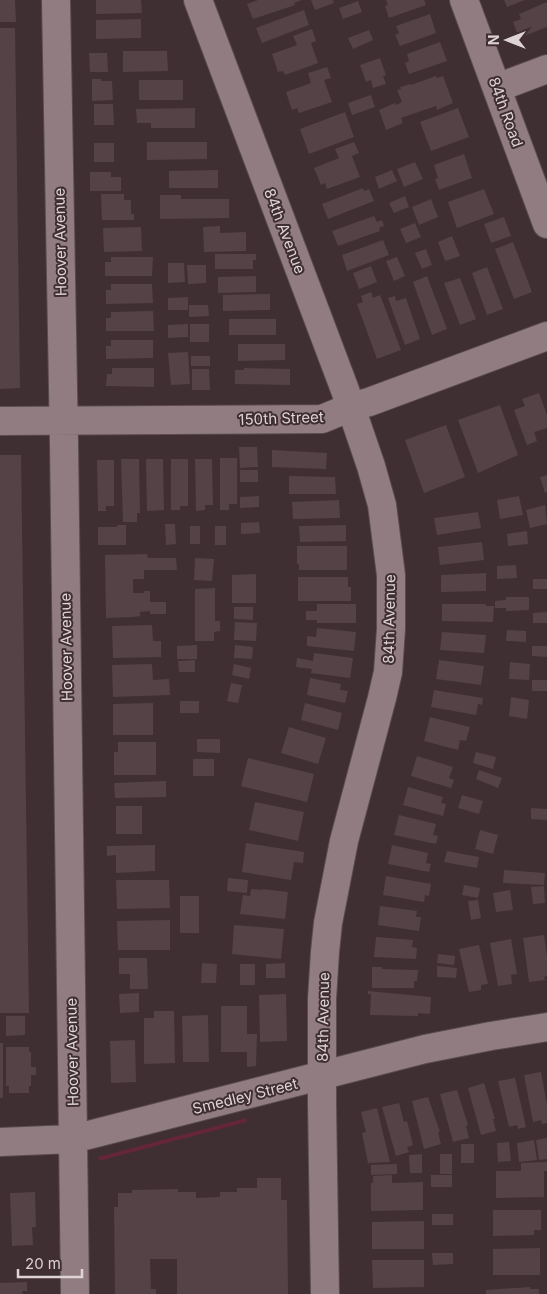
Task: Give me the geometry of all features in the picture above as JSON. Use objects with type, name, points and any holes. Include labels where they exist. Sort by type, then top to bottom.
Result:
[{"type":"street","name":"Hoover Avenue","points":[[56,0],[64,420],[75,1294]]},
{"type":"street","name":"84th Avenue","points":[[198,0],[351,407],[382,505],[391,575],[391,629],[388,672],[344,841],[328,923],[322,1000],[325,1294]]},
{"type":"street","name":"84th Road","points":[[464,0],[547,224]]},
{"type":"street","points":[[497,88],[547,69]]},
{"type":"street","name":"150th Street","points":[[0,421],[317,419],[328,417],[547,336]]},
{"type":"street","name":"Smedley Street","points":[[0,1142],[73,1139],[425,1049],[547,1027]]},
{"type":"shaded area","points":[[246,1118],[247,1122],[99,1161],[98,1157]]},
{"type":"building","points":[[0,0],[15,0],[16,22],[0,22]]},
{"type":"building","points":[[96,0],[141,0],[142,13],[96,14]]},
{"type":"building","points":[[258,0],[302,0],[294,3],[295,5],[253,19],[247,4]]},
{"type":"building","points":[[311,0],[333,0],[334,3],[315,10]]},
{"type":"building","points":[[386,0],[424,0],[426,5],[389,18],[385,6],[388,5]]},
{"type":"building","points":[[504,0],[525,0],[507,7]]},
{"type":"building","points":[[358,1],[362,12],[343,19],[339,8]]},
{"type":"building","points":[[547,2],[547,27],[519,38],[513,22],[521,19],[519,14]]},
{"type":"building","points":[[304,10],[309,25],[262,43],[256,28]]},
{"type":"building","points":[[430,14],[436,33],[400,46],[395,35],[399,33],[396,26]]},
{"type":"building","points":[[141,19],[141,38],[96,39],[96,20]]},
{"type":"building","points":[[0,28],[15,28],[20,388],[0,389]]},
{"type":"building","points":[[312,29],[316,41],[311,43],[318,63],[285,75],[283,71],[278,72],[272,54],[297,45],[293,36]]},
{"type":"building","points":[[369,30],[373,40],[353,49],[348,38]]},
{"type":"building","points":[[440,42],[447,61],[409,74],[405,63],[409,61],[407,54]]},
{"type":"building","points":[[123,51],[167,51],[168,71],[123,72]]},
{"type":"building","points":[[89,53],[107,53],[108,72],[90,72]]},
{"type":"building","points":[[380,58],[386,75],[383,76],[386,84],[373,88],[371,80],[366,82],[360,65]]},
{"type":"building","points":[[327,67],[331,78],[324,80],[332,102],[299,113],[297,108],[292,110],[286,92],[311,83],[308,73]]},
{"type":"building","points":[[436,76],[437,78],[443,76],[453,103],[437,110],[436,106],[401,118],[403,123],[386,130],[379,110],[402,102],[397,90],[401,89],[400,87]]},
{"type":"building","points":[[92,79],[112,81],[113,100],[92,101]]},
{"type":"building","points":[[139,80],[183,80],[183,100],[139,100]]},
{"type":"building","points":[[371,95],[375,107],[352,115],[348,103]]},
{"type":"building","points":[[94,104],[113,104],[114,125],[94,125]]},
{"type":"building","points":[[195,108],[195,128],[151,128],[151,123],[137,123],[136,109]]},
{"type":"building","points":[[458,108],[469,137],[431,151],[420,122]]},
{"type":"building","points":[[345,112],[354,137],[309,154],[300,129]]},
{"type":"building","points":[[147,142],[207,142],[207,159],[147,160]]},
{"type":"building","points":[[354,142],[359,153],[352,156],[360,177],[327,189],[325,183],[321,185],[314,168],[339,158],[335,149]]},
{"type":"building","points":[[94,143],[114,143],[114,162],[94,162]]},
{"type":"building","points":[[464,154],[472,178],[439,190],[435,179],[438,178],[434,165]]},
{"type":"building","points":[[415,162],[423,179],[404,187],[397,169]]},
{"type":"building","points":[[218,170],[218,188],[169,188],[169,171]]},
{"type":"building","points":[[392,170],[397,181],[379,189],[375,177]]},
{"type":"building","points":[[90,172],[111,172],[111,177],[121,177],[121,191],[90,191]]},
{"type":"building","points":[[363,188],[364,191],[369,189],[374,201],[328,219],[322,204]]},
{"type":"building","points":[[484,189],[494,214],[457,228],[448,202]]},
{"type":"building","points":[[101,194],[124,194],[124,200],[131,200],[131,214],[134,214],[134,220],[102,220]]},
{"type":"building","points":[[160,195],[181,195],[181,199],[229,199],[229,218],[160,219]]},
{"type":"building","points":[[405,196],[409,207],[394,213],[389,203]]},
{"type":"building","points":[[431,199],[438,217],[419,225],[412,207]]},
{"type":"building","points":[[374,216],[377,222],[382,220],[384,226],[379,228],[380,231],[338,246],[332,231]]},
{"type":"building","points":[[504,217],[511,236],[491,243],[484,224]]},
{"type":"building","points":[[415,223],[421,237],[406,243],[400,229]]},
{"type":"building","points":[[220,226],[220,233],[246,232],[246,251],[204,252],[203,227]]},
{"type":"building","points":[[141,227],[142,251],[104,252],[103,228]]},
{"type":"building","points":[[452,236],[460,256],[445,261],[438,242]]},
{"type":"building","points":[[383,240],[389,255],[347,271],[342,255]]},
{"type":"building","points":[[513,242],[532,292],[514,299],[495,249]]},
{"type":"building","points":[[426,249],[432,265],[422,269],[415,253]]},
{"type":"building","points":[[215,254],[256,254],[256,260],[253,260],[253,269],[215,269]]},
{"type":"building","points":[[111,257],[153,257],[152,276],[105,276],[105,262],[111,262]]},
{"type":"building","points":[[397,257],[405,276],[394,281],[386,261]]},
{"type":"building","points":[[168,263],[184,263],[185,282],[168,283]]},
{"type":"building","points":[[187,265],[206,265],[206,283],[188,284]]},
{"type":"building","points":[[371,266],[377,282],[359,289],[353,273]]},
{"type":"building","points":[[487,267],[503,309],[487,315],[472,273]]},
{"type":"building","points":[[256,276],[256,292],[218,293],[218,277]]},
{"type":"building","points":[[427,276],[447,329],[432,335],[413,282]]},
{"type":"building","points":[[460,278],[476,319],[460,325],[444,283]]},
{"type":"building","points":[[111,284],[152,284],[153,303],[106,304],[106,290],[111,290]]},
{"type":"building","points":[[371,292],[373,298],[380,295],[401,350],[377,359],[357,304],[363,302],[361,296]]},
{"type":"building","points":[[270,294],[270,310],[223,311],[223,295]]},
{"type":"building","points":[[395,296],[396,301],[406,298],[420,339],[405,345],[388,298]]},
{"type":"building","points":[[188,297],[188,310],[168,310],[168,298]]},
{"type":"building","points":[[189,305],[208,305],[209,316],[189,317]]},
{"type":"building","points":[[153,311],[154,331],[106,331],[106,318],[111,318],[111,312]]},
{"type":"building","points":[[229,319],[276,319],[276,335],[229,335]]},
{"type":"building","points":[[188,324],[188,337],[168,338],[168,325]]},
{"type":"building","points":[[190,324],[209,324],[209,342],[190,342]]},
{"type":"building","points":[[111,340],[153,340],[153,358],[106,359],[106,346],[111,346]]},
{"type":"building","points":[[238,344],[285,344],[285,360],[238,361]]},
{"type":"building","points":[[188,352],[190,384],[171,385],[168,353]]},
{"type":"building","points":[[191,356],[210,356],[210,366],[191,366]]},
{"type":"building","points":[[112,368],[154,368],[154,387],[106,386],[107,374],[112,374]]},
{"type":"building","points":[[244,368],[290,369],[290,385],[235,384],[235,370],[244,370]]},
{"type":"building","points":[[192,369],[209,369],[210,390],[192,390]]},
{"type":"building","points":[[539,393],[547,415],[547,428],[534,432],[537,441],[527,445],[514,410],[525,406],[522,399]]},
{"type":"building","points":[[500,405],[518,455],[478,473],[458,420]]},
{"type":"building","points":[[446,425],[465,477],[424,493],[405,440]]},
{"type":"building","points":[[239,447],[257,447],[258,467],[240,468]]},
{"type":"building","points":[[272,450],[327,453],[326,469],[272,467]]},
{"type":"building","points":[[0,455],[21,455],[29,1013],[0,1013]]},
{"type":"building","points":[[220,458],[237,458],[237,504],[229,504],[229,510],[220,510]]},
{"type":"building","points":[[121,459],[139,459],[140,513],[137,513],[137,522],[123,522]]},
{"type":"building","points":[[146,459],[163,459],[164,510],[147,511]]},
{"type":"building","points":[[171,459],[188,459],[188,506],[180,506],[180,510],[171,510]]},
{"type":"building","points":[[195,459],[212,459],[213,505],[205,505],[205,510],[196,511]]},
{"type":"building","points":[[97,460],[114,460],[114,506],[106,506],[106,511],[98,511]]},
{"type":"building","points":[[240,470],[258,470],[258,482],[240,482]]},
{"type":"building","points":[[547,475],[547,492],[545,493],[540,477]]},
{"type":"building","points":[[289,476],[335,477],[336,494],[289,494]]},
{"type":"building","points":[[259,496],[259,507],[240,508],[240,497]]},
{"type":"building","points":[[519,496],[523,515],[500,519],[497,500]]},
{"type":"building","points":[[339,500],[340,518],[293,519],[292,502]]},
{"type":"building","points":[[545,505],[547,524],[530,528],[526,510]]},
{"type":"building","points":[[478,512],[481,528],[437,535],[434,518]]},
{"type":"building","points":[[259,522],[260,533],[241,534],[241,523]]},
{"type":"building","points":[[165,524],[175,524],[176,544],[166,545]]},
{"type":"building","points":[[117,525],[126,525],[126,545],[98,545],[98,527],[117,527]]},
{"type":"building","points":[[346,525],[346,541],[300,542],[299,526]]},
{"type":"building","points":[[190,526],[200,526],[200,544],[190,544]]},
{"type":"building","points":[[215,526],[226,526],[226,545],[215,545]]},
{"type":"building","points":[[527,531],[528,544],[508,546],[507,534]]},
{"type":"building","points":[[482,542],[484,560],[440,565],[438,547]]},
{"type":"building","points":[[297,546],[347,546],[347,570],[299,570]]},
{"type":"building","points":[[147,554],[148,558],[176,558],[177,570],[144,570],[144,579],[133,579],[133,593],[150,591],[150,602],[166,602],[166,614],[150,614],[150,611],[140,612],[140,616],[106,618],[105,555]]},
{"type":"building","points":[[195,558],[214,559],[212,581],[194,580]]},
{"type":"building","points":[[516,565],[517,578],[497,579],[497,566]]},
{"type":"building","points":[[486,573],[486,591],[441,592],[441,575]]},
{"type":"building","points":[[256,574],[256,603],[232,603],[232,575]]},
{"type":"building","points":[[298,577],[348,577],[348,587],[351,587],[351,601],[298,601]]},
{"type":"building","points":[[533,579],[547,579],[547,589],[533,589]]},
{"type":"building","points":[[215,588],[215,621],[220,621],[220,631],[214,632],[214,641],[195,641],[195,589]]},
{"type":"building","points":[[506,597],[529,597],[529,610],[506,611],[506,608],[495,608],[495,601],[506,600]]},
{"type":"building","points":[[317,604],[356,604],[356,623],[317,623],[317,620],[306,620],[306,611],[317,611]]},
{"type":"building","points":[[442,604],[486,604],[486,606],[494,606],[493,622],[442,621]]},
{"type":"building","points":[[234,607],[253,607],[253,620],[234,619]]},
{"type":"building","points":[[547,612],[547,623],[533,623],[533,613]]},
{"type":"building","points":[[235,622],[257,623],[256,641],[234,640]]},
{"type":"building","points":[[152,625],[153,641],[161,641],[161,657],[113,658],[112,626]]},
{"type":"building","points":[[317,628],[356,632],[354,651],[307,646],[307,636],[316,637]]},
{"type":"building","points":[[507,630],[526,631],[526,642],[506,641]]},
{"type":"building","points":[[442,632],[486,635],[484,653],[440,650]]},
{"type":"building","points":[[197,645],[197,659],[177,659],[177,646]]},
{"type":"building","points":[[235,645],[253,647],[252,659],[234,658]]},
{"type":"building","points":[[532,646],[547,646],[547,657],[532,656]]},
{"type":"building","points":[[314,653],[353,658],[350,678],[311,673],[312,669],[296,667],[297,658],[313,661]]},
{"type":"building","points":[[195,660],[195,672],[179,672],[178,661]]},
{"type":"building","points":[[439,660],[484,666],[481,685],[436,679]]},
{"type":"building","points":[[510,662],[530,664],[529,680],[509,679]]},
{"type":"building","points":[[152,664],[153,680],[169,679],[170,695],[113,697],[112,665]]},
{"type":"building","points":[[234,664],[251,668],[249,679],[232,675]]},
{"type":"building","points":[[310,678],[341,684],[340,690],[348,691],[345,703],[307,695]]},
{"type":"building","points":[[532,680],[547,680],[547,691],[532,691]]},
{"type":"building","points":[[231,683],[242,685],[238,703],[227,701]]},
{"type":"building","points":[[434,690],[483,698],[482,705],[478,704],[476,715],[431,707]]},
{"type":"building","points":[[511,697],[529,700],[527,719],[509,716]]},
{"type":"building","points":[[180,701],[199,701],[199,713],[180,713]]},
{"type":"building","points":[[153,703],[153,735],[113,735],[113,704]]},
{"type":"building","points":[[305,703],[342,713],[338,730],[301,720]]},
{"type":"building","points":[[430,717],[470,727],[466,741],[460,740],[458,750],[424,741]]},
{"type":"building","points":[[289,727],[326,738],[318,764],[281,753]]},
{"type":"building","points":[[197,739],[220,739],[220,753],[197,752]]},
{"type":"building","points":[[118,742],[156,742],[156,775],[114,775],[114,752],[118,752]]},
{"type":"building","points":[[476,752],[496,757],[493,769],[473,763]]},
{"type":"building","points":[[417,756],[453,767],[449,778],[454,780],[451,788],[411,776]]},
{"type":"building","points":[[248,758],[314,774],[307,802],[241,786]]},
{"type":"building","points":[[193,759],[214,759],[214,776],[193,776]]},
{"type":"building","points":[[479,770],[502,778],[498,788],[476,779]]},
{"type":"building","points":[[166,781],[166,797],[115,798],[114,783]]},
{"type":"building","points":[[408,787],[443,797],[441,803],[446,804],[443,816],[403,805]]},
{"type":"building","points":[[462,795],[483,801],[479,814],[458,808]]},
{"type":"building","points":[[255,802],[304,812],[298,841],[249,830]]},
{"type":"building","points":[[116,806],[142,806],[142,834],[116,834]]},
{"type":"building","points":[[531,808],[547,809],[547,820],[531,819]]},
{"type":"building","points":[[399,815],[436,824],[433,835],[438,836],[436,844],[394,835]]},
{"type":"building","points":[[480,830],[498,835],[493,854],[475,849]]},
{"type":"building","points":[[246,843],[304,852],[303,863],[294,862],[291,880],[242,872]]},
{"type":"building","points":[[155,845],[155,871],[116,873],[116,855],[107,856],[107,846]]},
{"type":"building","points":[[392,845],[428,853],[426,863],[431,864],[429,872],[388,864]]},
{"type":"building","points":[[447,851],[479,857],[477,868],[444,862]]},
{"type":"building","points":[[504,870],[545,873],[544,885],[503,883]]},
{"type":"building","points":[[386,876],[431,884],[429,896],[425,895],[424,902],[383,895]]},
{"type":"building","points":[[228,878],[248,880],[247,893],[227,891]]},
{"type":"building","points":[[116,880],[169,880],[170,908],[117,909]]},
{"type":"building","points":[[464,885],[480,888],[478,898],[462,895]]},
{"type":"building","points":[[544,886],[545,903],[533,904],[531,887]]},
{"type":"building","points":[[251,889],[288,892],[285,919],[240,914],[243,895],[250,896]]},
{"type":"building","points":[[510,890],[513,910],[496,912],[493,893]]},
{"type":"building","points":[[180,896],[199,896],[199,933],[180,933]]},
{"type":"building","points":[[478,900],[481,918],[471,920],[468,901]]},
{"type":"building","points":[[380,906],[417,911],[416,917],[421,917],[419,931],[378,925]]},
{"type":"building","points":[[170,920],[170,950],[118,950],[117,921]]},
{"type":"building","points":[[234,925],[284,929],[281,959],[232,954]]},
{"type":"building","points":[[544,935],[547,976],[544,977],[545,980],[529,982],[523,938]]},
{"type":"building","points":[[376,937],[413,940],[412,947],[417,948],[416,959],[374,957]]},
{"type":"building","points":[[511,939],[517,974],[511,975],[512,984],[498,986],[490,943]]},
{"type":"building","points":[[479,945],[488,984],[481,985],[481,990],[469,992],[459,949]]},
{"type":"building","points":[[438,954],[455,956],[454,965],[437,963]]},
{"type":"building","points":[[119,958],[147,958],[148,989],[130,989],[130,974],[119,974]]},
{"type":"building","points":[[202,963],[217,964],[216,983],[201,983]]},
{"type":"building","points":[[285,963],[285,978],[266,978],[266,964]]},
{"type":"building","points":[[240,964],[255,964],[255,985],[240,985]]},
{"type":"building","points":[[437,966],[457,968],[456,978],[437,977]]},
{"type":"building","points":[[372,967],[418,970],[417,981],[414,981],[414,988],[372,988]]},
{"type":"building","points":[[368,991],[431,997],[430,1014],[418,1013],[418,1016],[370,1015],[371,994],[368,994]]},
{"type":"building","points":[[139,993],[139,1012],[120,1013],[119,994]]},
{"type":"building","points":[[286,994],[287,1041],[260,1042],[259,995]]},
{"type":"building","points":[[221,1006],[247,1006],[247,1034],[257,1034],[256,1066],[247,1067],[247,1052],[221,1052]]},
{"type":"building","points":[[154,1011],[174,1011],[175,1063],[144,1064],[144,1018],[154,1018]]},
{"type":"building","points":[[208,1015],[209,1062],[183,1062],[182,1016]]},
{"type":"building","points":[[6,1016],[25,1016],[25,1035],[6,1036]]},
{"type":"building","points":[[135,1040],[136,1082],[111,1083],[110,1041]]},
{"type":"building","points":[[0,1043],[3,1043],[3,1098],[0,1098]]},
{"type":"building","points":[[6,1047],[29,1047],[31,1067],[36,1067],[36,1075],[31,1075],[29,1093],[9,1093],[9,1086],[6,1086]]},
{"type":"building","points":[[541,1072],[547,1105],[547,1123],[542,1124],[541,1120],[533,1122],[524,1075]]},
{"type":"building","points":[[515,1078],[526,1127],[518,1129],[517,1125],[509,1127],[498,1081]]},
{"type":"building","points":[[484,1083],[495,1119],[493,1119],[496,1131],[481,1135],[468,1088]]},
{"type":"building","points":[[457,1090],[468,1125],[466,1126],[469,1138],[453,1142],[440,1094]]},
{"type":"building","points":[[428,1097],[440,1132],[438,1132],[441,1144],[424,1149],[412,1101]]},
{"type":"building","points":[[399,1103],[404,1122],[407,1121],[413,1145],[407,1147],[409,1152],[396,1156],[382,1107]]},
{"type":"building","points":[[377,1108],[390,1162],[368,1163],[362,1133],[366,1132],[361,1112]]},
{"type":"building","points":[[547,1138],[547,1159],[539,1160],[536,1140]]},
{"type":"building","points":[[534,1140],[537,1160],[519,1162],[517,1143]]},
{"type":"building","points":[[509,1142],[511,1161],[498,1162],[497,1143]]},
{"type":"building","points":[[461,1144],[474,1144],[474,1163],[461,1163]]},
{"type":"building","points":[[422,1154],[422,1173],[410,1173],[409,1155]]},
{"type":"building","points":[[440,1154],[452,1154],[452,1174],[440,1174]]},
{"type":"building","points":[[547,1162],[547,1171],[544,1171],[544,1197],[496,1198],[496,1171],[521,1171],[521,1163]]},
{"type":"building","points":[[397,1164],[397,1174],[371,1175],[371,1165]]},
{"type":"building","points":[[392,1175],[392,1183],[423,1182],[423,1210],[371,1211],[371,1183],[373,1183],[373,1176]]},
{"type":"building","points":[[431,1175],[452,1175],[452,1187],[431,1187]]},
{"type":"building","points":[[257,1178],[281,1178],[281,1200],[287,1200],[288,1294],[177,1294],[177,1259],[150,1259],[151,1289],[156,1289],[156,1294],[115,1294],[114,1207],[118,1207],[118,1193],[132,1193],[132,1190],[178,1189],[178,1192],[196,1192],[196,1198],[220,1197],[220,1192],[237,1192],[237,1188],[257,1188]]},
{"type":"building","points":[[35,1192],[36,1227],[32,1227],[33,1245],[12,1246],[10,1193]]},
{"type":"building","points":[[493,1210],[541,1210],[541,1230],[534,1230],[534,1235],[493,1236]]},
{"type":"building","points":[[432,1214],[453,1214],[453,1225],[432,1225]]},
{"type":"building","points":[[424,1221],[424,1249],[372,1249],[372,1222]]},
{"type":"building","points":[[540,1248],[540,1275],[493,1275],[493,1249]]},
{"type":"building","points":[[432,1253],[453,1253],[453,1264],[433,1265]]},
{"type":"building","points":[[372,1260],[424,1260],[424,1287],[373,1288]]},
{"type":"building","points":[[27,1282],[27,1291],[22,1291],[23,1294],[0,1294],[0,1283]]},
{"type":"building","points":[[530,1287],[530,1289],[539,1289],[539,1294],[486,1294],[486,1290]]}]
